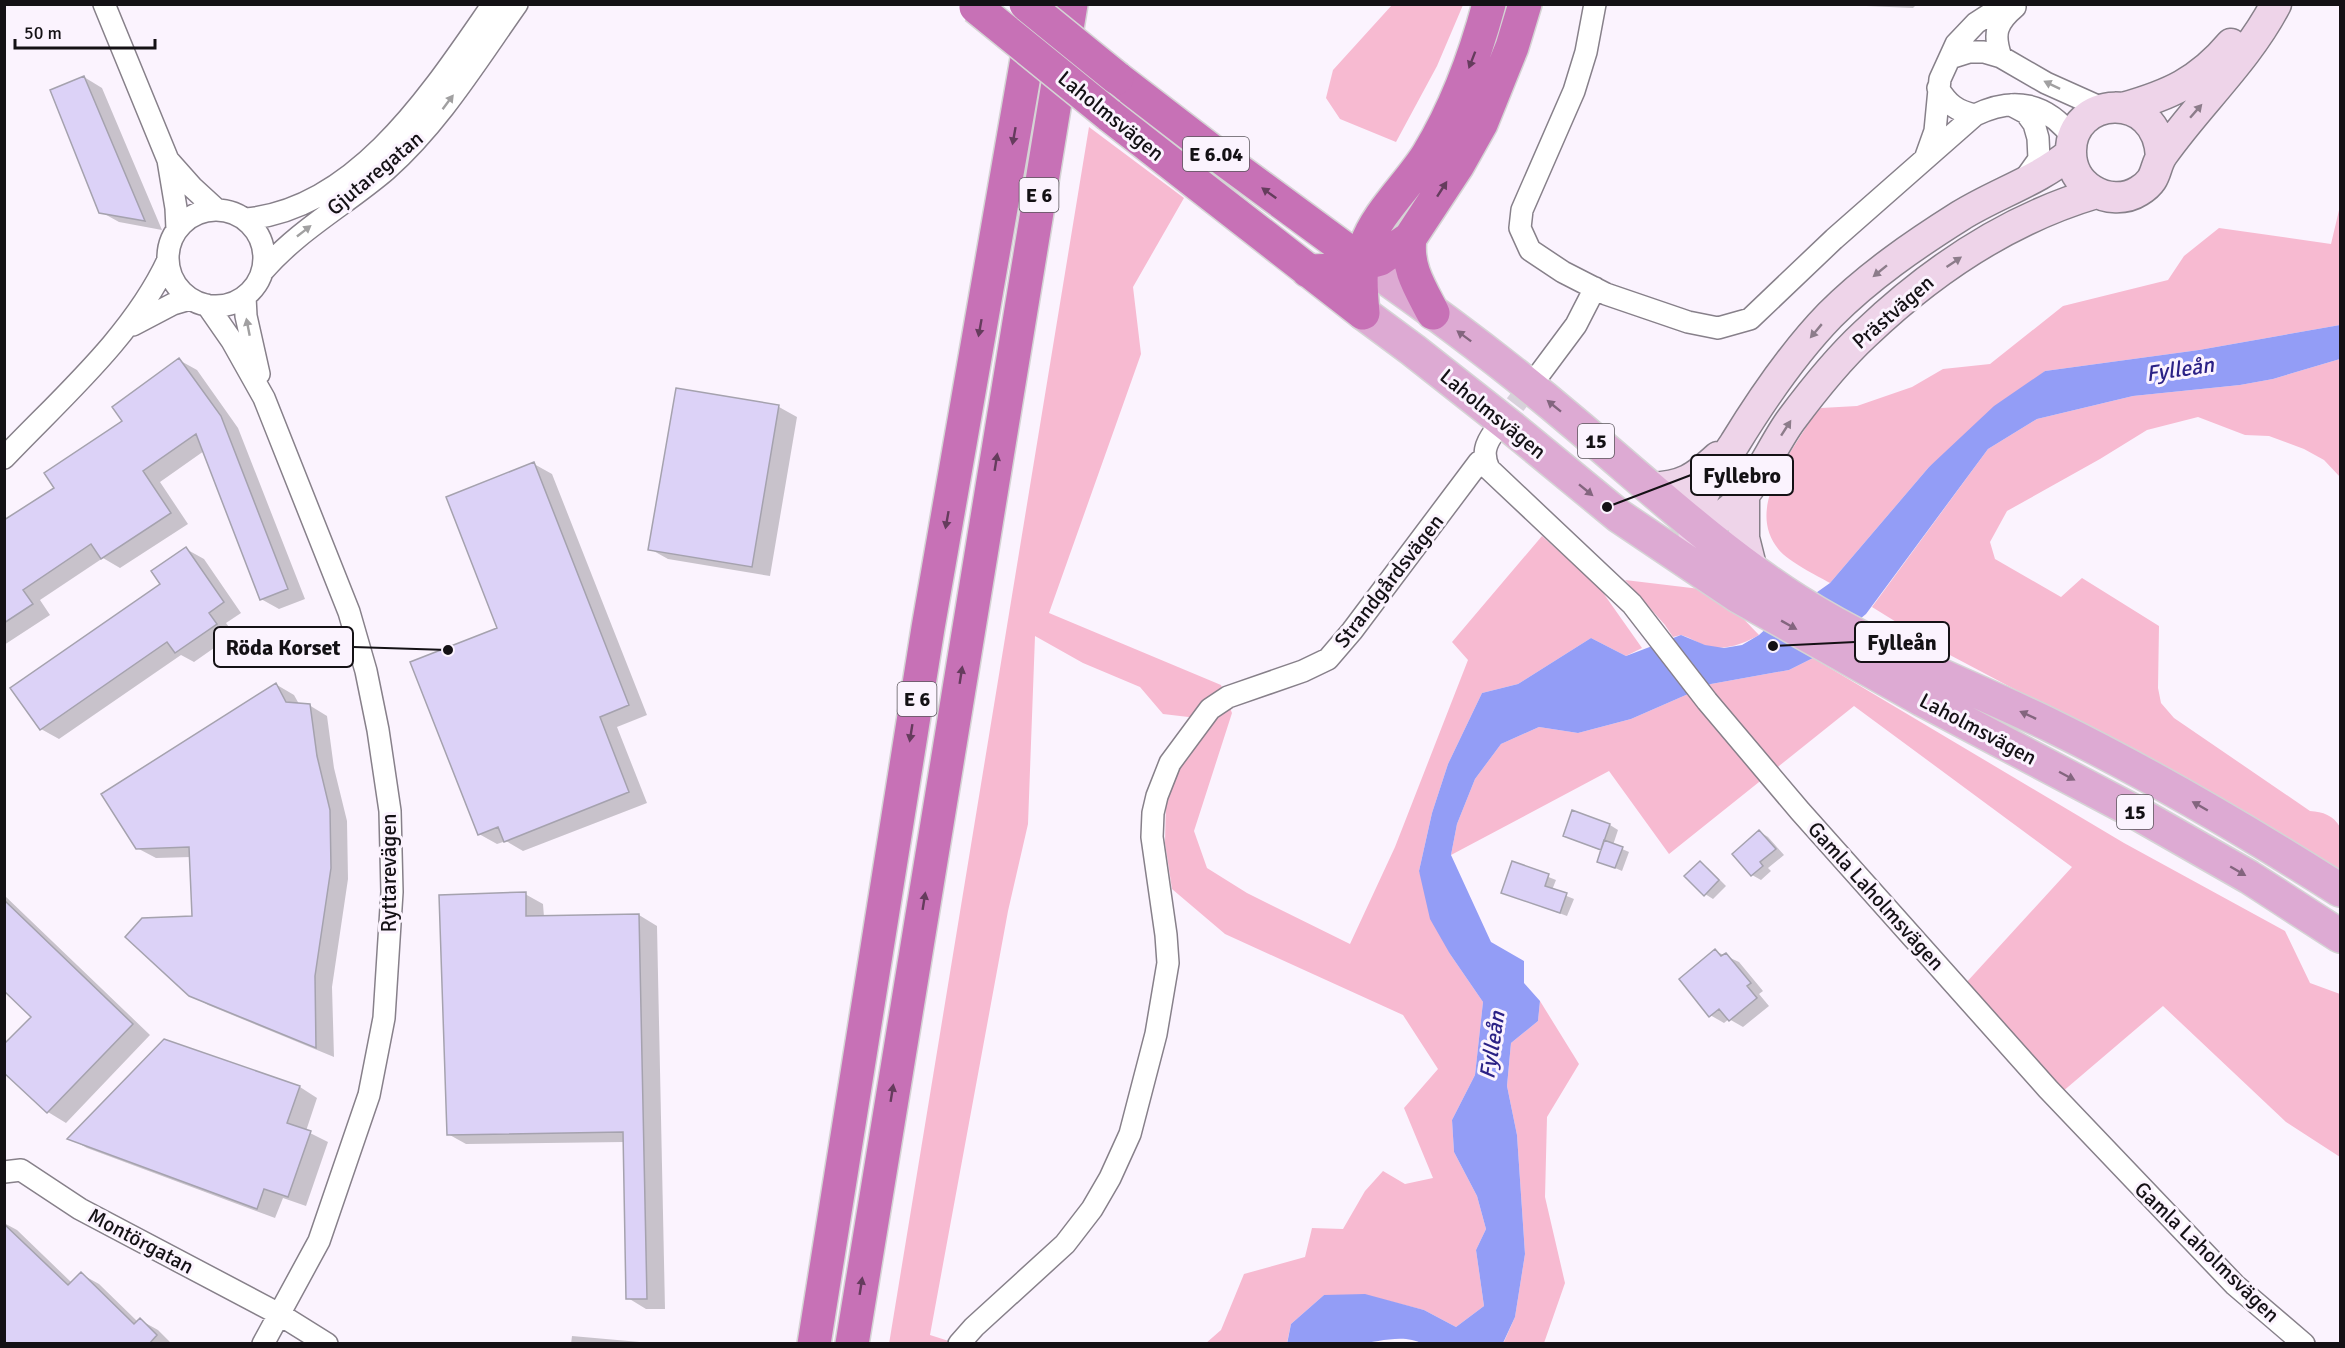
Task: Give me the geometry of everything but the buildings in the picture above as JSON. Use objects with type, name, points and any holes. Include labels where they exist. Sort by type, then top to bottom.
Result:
[{"type":"highway","name":"Laholmsvägen","points":[[1026,4],[1216,154],[1363,262]]},
{"type":"highway","name":"E 6","points":[[814,1344],[926,639],[1036,4]]},
{"type":"highway","name":"E 6","points":[[852,1344],[1071,4]]},
{"type":"highway","points":[[1024,283],[1044,251],[1091,4]]},
{"type":"highway","points":[[1363,313],[1360,282],[1370,236],[1429,153],[1472,60],[1489,4]]},
{"type":"highway","points":[[1308,271],[1340,270],[1380,259],[1410,238],[1458,165],[1481,124],[1512,46],[1525,4]]},
{"type":"highway","name":"Laholmsvägen","points":[[975,6],[1109,115],[1363,313]]},
{"type":"highway","points":[[1316,227],[1346,226],[1385,213]]},
{"type":"highway","points":[[1410,238],[1409,255],[1413,275],[1433,313]]},
{"type":"main road","name":"Laholmsvägen","points":[[1363,262],[1529,386],[1651,488],[1694,527],[1745,583]]},
{"type":"main road","name":"Laholmsvägen","points":[[1363,313],[1512,428],[1619,516],[1697,570],[1745,583],[1799,602],[1871,642],[1933,689],[2137,813],[2249,877],[2340,936]]},
{"type":"main road","name":"Laholmsvägen","points":[[1619,516],[1667,528],[1694,527]]},
{"type":"main road","name":"Laholmsvägen","points":[[1933,689],[2051,726],[2156,781],[2273,848],[2340,890]]},
{"type":"street","points":[[104,4],[168,160],[177,229]]},
{"type":"street","name":"Gjutaregatan","points":[[246,219],[276,215],[301,206],[347,177],[373,155],[418,109],[492,4]]},
{"type":"street","name":"Gjutaregatan","points":[[262,272],[279,252],[385,171],[429,128],[517,4]]},
{"type":"street","points":[[1595,4],[1586,52],[1574,91],[1522,210],[1520,228],[1530,250],[1536,256],[1595,288],[1688,322],[1718,328],[1750,319],[1834,239],[1975,115],[1997,106],[2030,105],[2046,111],[2063,124],[2072,145],[2072,165],[2078,177],[2096,193]]},
{"type":"street","name":"Prästvägen","points":[[1697,570],[1694,527],[1695,516],[1703,494],[1738,438],[1799,351],[1829,316],[1857,290],[1923,239],[1963,214],[2041,176],[2072,145],[2085,120],[2113,108],[2161,97],[2188,83],[2217,60],[2263,4]]},
{"type":"street","name":"Prästvägen","points":[[1694,527],[1717,520],[1744,495],[1789,423],[1834,365],[1894,307],[1930,278],[2009,228],[2048,209],[2096,193],[2110,198],[2124,197],[2138,192],[2149,183],[2157,171],[2161,157],[2250,46],[2276,4]]},
{"type":"street","points":[[1924,162],[1935,131],[1940,78],[1956,44],[1976,23],[1990,14],[2015,8],[2004,17],[1998,26],[1996,36],[2001,57]]},
{"type":"street","points":[[1950,58],[1969,52],[1984,52],[2001,57],[2046,82],[2113,108],[2136,112],[2147,120],[2158,137],[2161,157]]},
{"type":"street","points":[[1938,88],[1946,101],[1954,108],[1975,115]]},
{"type":"street","points":[[2010,105],[2026,113],[2034,124],[2038,138],[2039,159],[2019,185]]},
{"type":"street","points":[[168,160],[216,209]]},
{"type":"street","points":[[4,458],[127,328],[158,282],[168,260],[170,244],[177,229],[188,218],[216,209],[237,214],[246,219],[256,230],[265,258],[256,286],[245,297],[227,304],[199,302],[154,313],[127,328]]},
{"type":"street","name":"Ryttarevägen","points":[[168,260],[171,275],[179,288],[199,302],[232,341],[264,398],[349,612],[366,671],[378,730],[390,811],[393,892],[384,1018],[369,1095],[319,1241],[263,1344]]},
{"type":"street","points":[[1538,376],[1576,325],[1595,288]]},
{"type":"street","name":"Ryttarevägen","points":[[245,297],[246,316],[264,398]]},
{"type":"street","points":[[1485,460],[1484,450],[1495,431]]},
{"type":"street","name":"Prästvägen","points":[[1651,488],[1680,485],[1705,469],[1738,438]]},
{"type":"street","name":"Gamla Laholmsvägen","points":[[1485,460],[1489,469],[1499,480],[1599,570],[1651,627],[1707,701],[1800,811],[2048,1089],[2235,1285],[2304,1344]]},
{"type":"street","name":"Strandgårdsvägen","points":[[959,1344],[974,1327],[1065,1244],[1092,1209],[1110,1178],[1130,1134],[1156,1034],[1168,963],[1152,837],[1153,813],[1157,796],[1170,763],[1210,709],[1228,697],[1303,671],[1328,659],[1352,632],[1479,462],[1485,460]]},
{"type":"street","points":[[1744,495],[1745,583]]},
{"type":"street","name":"Montörgatan","points":[[4,1172],[21,1170],[80,1209],[279,1314],[327,1344]]},
{"type":"shaded area","points":[[1392,5],[1463,5],[1437,66],[1396,142],[1340,119],[1326,98],[1333,70]]},
{"type":"shaded area","points":[[1089,127],[1184,198],[1133,287],[1141,354],[1049,613],[1221,685],[1232,713],[1194,831],[1207,868],[1247,893],[1350,944],[1395,847],[1468,660],[1452,642],[1542,536],[1599,587],[1642,648],[1626,656],[1591,638],[1518,684],[1482,693],[1448,764],[1432,813],[1419,871],[1450,954],[1483,1002],[1475,1075],[1452,1120],[1454,1152],[1477,1196],[1486,1229],[1476,1250],[1484,1306],[1456,1327],[1424,1310],[1365,1295],[1324,1295],[1291,1324],[1287,1343],[1205,1344],[1221,1330],[1244,1274],[1305,1257],[1312,1228],[1343,1229],[1365,1191],[1383,1171],[1405,1184],[1433,1178],[1404,1108],[1438,1069],[1403,1015],[1225,934],[1172,889],[1165,843],[1166,802],[1178,762],[1214,720],[1163,714],[1140,687],[1083,663],[1035,636],[1028,824],[1008,911],[930,1335],[955,1343],[889,1344]]},
{"type":"shaded area","points":[[2340,206],[2340,325],[2199,350],[2045,371],[1929,467],[1830,583],[1796,564],[1779,550],[1770,534],[1766,517],[1769,499],[1783,464],[1813,416],[1821,408],[1857,406],[1912,387],[1943,369],[1990,364],[2063,306],[2168,280],[2184,256],[2219,228],[2331,244]]},
{"type":"shaded area","points":[[2340,359],[2340,477],[2324,460],[2304,449],[2269,436],[2245,435],[2198,417],[2147,430],[2007,511],[1990,542],[1995,559],[2061,597],[2082,578],[2159,626],[2158,688],[2161,703],[2174,718],[2310,811],[2331,817],[2340,827],[2340,877],[2120,745],[1948,654],[1872,607],[1988,449],[2037,419],[2133,396],[2240,385],[2273,379]]},
{"type":"shaded area","points":[[1625,580],[1700,589],[1731,606],[1759,635],[1740,644],[1718,648],[1704,645],[1681,635],[1673,637]]},
{"type":"shaded area","points":[[1813,658],[2124,843],[2285,931],[2310,983],[2340,994],[2340,1157],[2286,1122],[2163,1006],[2048,1104],[1954,996],[2072,867],[1854,706],[1669,854],[1609,771],[1451,855],[1457,824],[1475,779],[1501,744],[1539,727],[1578,733],[1631,719],[1711,684],[1789,670]]},
{"type":"shaded area","points":[[1540,1001],[1579,1064],[1547,1117],[1545,1197],[1565,1283],[1544,1343],[1503,1344],[1515,1317],[1525,1254],[1517,1135],[1507,1086],[1511,1043],[1538,1021]]},
{"type":"water","points":[[2340,325],[2340,359],[2273,379],[2240,385],[2133,396],[2037,419],[1988,449],[1866,614],[1813,658],[1789,670],[1711,684],[1631,719],[1578,733],[1539,727],[1501,744],[1475,779],[1457,824],[1451,855],[1491,942],[1524,961],[1524,983],[1540,1001],[1538,1021],[1511,1043],[1507,1086],[1517,1135],[1525,1254],[1515,1317],[1503,1343],[1423,1344],[1408,1339],[1399,1339],[1358,1344],[1287,1344],[1291,1324],[1324,1295],[1365,1294],[1424,1310],[1456,1327],[1484,1306],[1476,1250],[1486,1229],[1477,1196],[1454,1152],[1452,1120],[1475,1075],[1483,1002],[1450,954],[1430,919],[1419,871],[1432,813],[1448,764],[1482,693],[1518,684],[1591,638],[1626,656],[1681,635],[1705,645],[1724,648],[1742,645],[1830,583],[1929,467],[1994,406],[2045,371],[2199,350]]},
{"type":"tunnel","points":[[1496,429],[1536,378]]},
{"type":"place","name":"Fyllebro","points":[[1607,507]]},
{"type":"place","name":"Fylleån","points":[[1773,646]]},
{"type":"place","name":"Röda Korset","points":[[448,650]]}]
